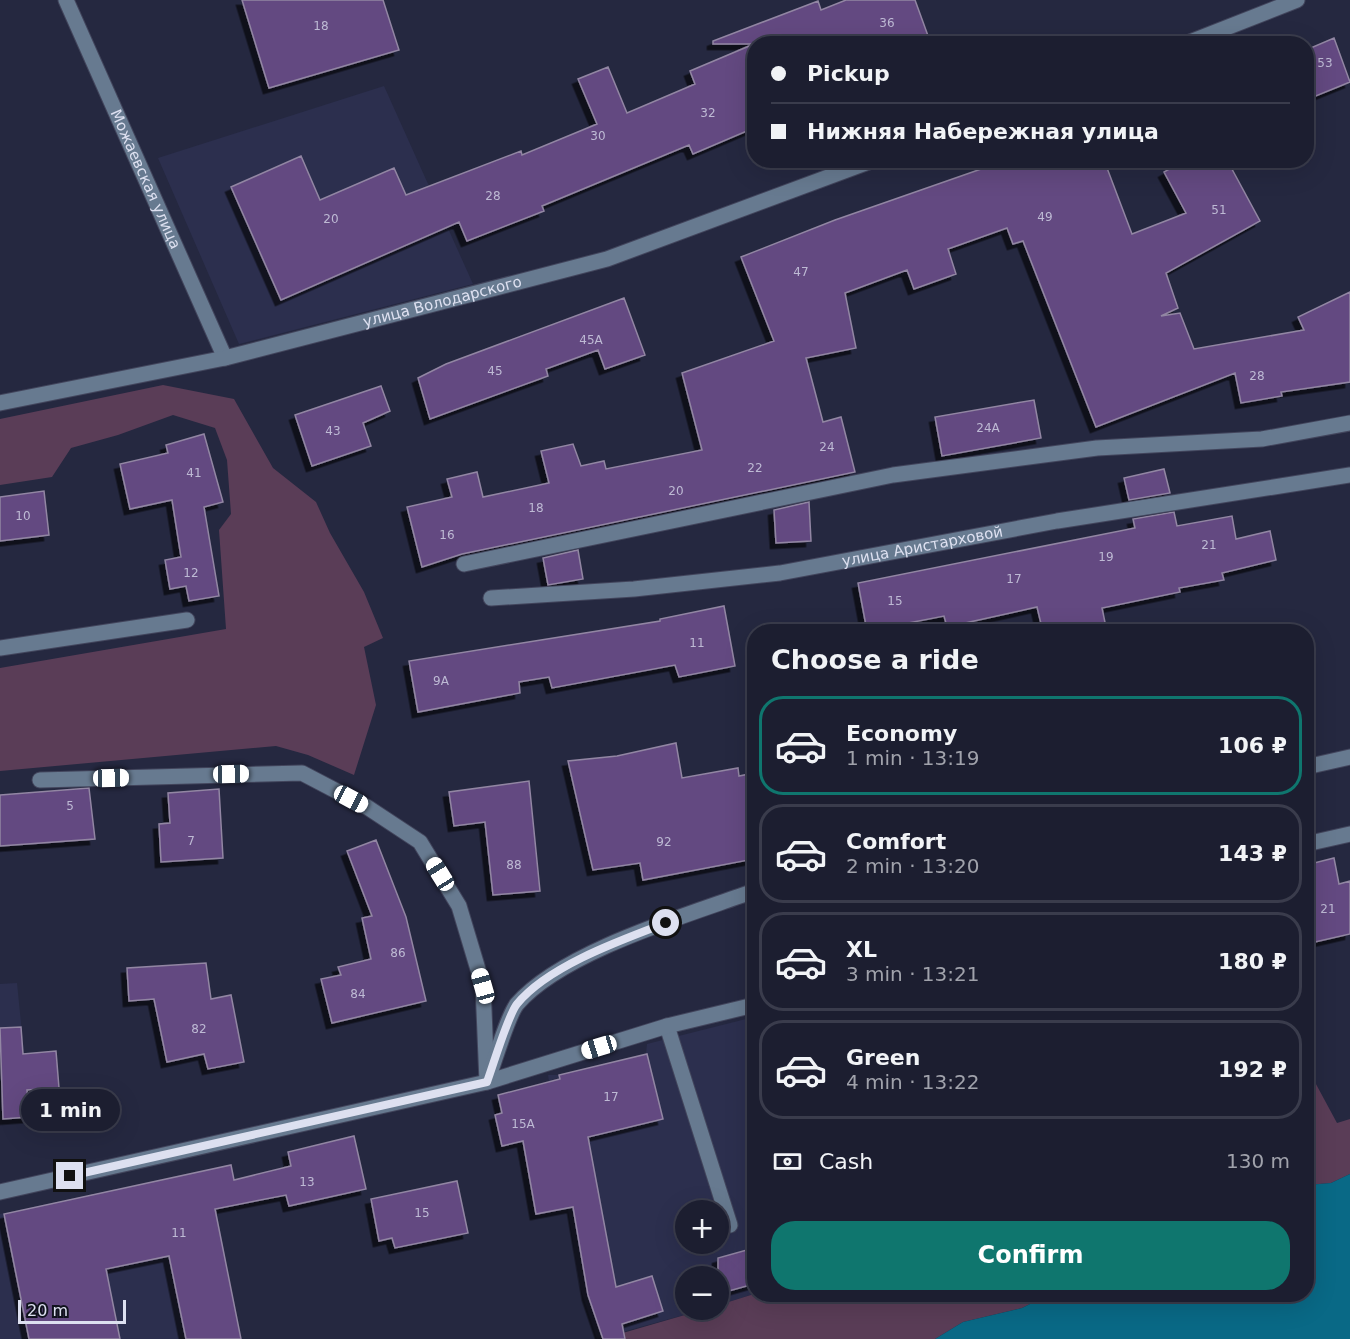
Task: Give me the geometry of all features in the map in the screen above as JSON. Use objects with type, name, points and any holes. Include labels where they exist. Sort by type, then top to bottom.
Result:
[{"type":"street","name":"Можаевская улица","points":[[66,0],[225,358]]},
{"type":"street","points":[[1205,36],[1297,0]]},
{"type":"street","name":"улица Володарского","points":[[0,403],[225,358],[607,259],[852,168]]},
{"type":"street","points":[[464,564],[893,475],[1097,448],[1262,439],[1350,423]]},
{"type":"street","name":"улица Аристарховой","points":[[491,598],[634,589],[780,573],[1057,521],[1350,475]]},
{"type":"street","points":[[0,648],[188,620]]},
{"type":"street","points":[[1314,765],[1350,757]]},
{"type":"street","points":[[40,780],[302,772],[368,807],[420,842],[459,906],[483,986],[487,1082]]},
{"type":"street","points":[[1314,842],[1350,834]]},
{"type":"street","points":[[487,1082],[516,1005],[555,972],[621,940],[747,894]]},
{"type":"street","points":[[0,1192],[487,1082],[667,1026],[747,1007]]},
{"type":"street","points":[[667,1026],[721,1200]]},
{"type":"shaded area","points":[[384,86],[473,284],[239,344],[158,158]]},
{"type":"shaded area","points":[[163,385],[234,399],[273,468],[316,502],[330,533],[364,592],[383,638],[364,647],[376,705],[354,775],[308,755],[276,746],[0,771],[0,668],[226,629],[219,530],[231,514],[227,460],[215,428],[173,415],[118,435],[71,448],[52,477],[0,485],[0,419]]},
{"type":"shaded area","points":[[17,983],[24,1053],[56,1051],[59,1088],[27,1091],[29,1117],[0,1120],[0,984]]},
{"type":"shaded area","points":[[747,1019],[747,1296],[729,1302],[729,1266],[675,1266],[675,1317],[597,1339],[579,1284],[548,1075],[559,1075],[646,1054],[647,1044]]},
{"type":"shaded area","points":[[1314,1080],[1337,1123],[1350,1119],[1350,1174],[1331,1183],[1314,1184]]},
{"type":"shaded area","points":[[231,1165],[239,1205],[216,1210],[241,1339],[0,1339],[0,1214]]},
{"type":"shaded area","points":[[1350,1174],[1350,1339],[935,1339],[963,1322],[1022,1308],[1034,1302],[1314,1302],[1314,1184],[1331,1183]]},
{"type":"shaded area","points":[[747,1296],[747,1302],[1034,1302],[1022,1308],[963,1322],[935,1339],[602,1339],[675,1318],[675,1320],[729,1320],[729,1302]]},
{"type":"building","points":[[242,0],[383,0],[399,50],[269,88]]},
{"type":"building","points":[[846,0],[915,0],[928,36],[747,36],[747,44],[713,44],[713,41],[818,1],[821,10]]},
{"type":"building","points":[[1334,38],[1350,82],[1314,97],[1314,47]]},
{"type":"building","points":[[747,47],[747,131],[693,154],[689,145],[542,206],[544,211],[467,241],[459,222],[281,300],[231,187],[301,156],[320,200],[394,168],[406,195],[521,151],[522,155],[597,124],[578,79],[608,67],[627,113],[695,84],[690,71]]},
{"type":"building","points":[[984,168],[1107,168],[1132,234],[1186,213],[1164,172],[1171,168],[1231,168],[1260,221],[1166,273],[1178,308],[1161,316],[1180,313],[1194,349],[1304,330],[1298,317],[1350,292],[1350,382],[1281,392],[1282,396],[1241,403],[1235,373],[1096,427],[1023,241],[1013,244],[1007,228],[948,249],[956,274],[914,289],[907,270],[845,293],[856,348],[806,358],[823,422],[841,417],[855,472],[462,554],[422,567],[407,507],[452,497],[447,479],[477,472],[483,497],[549,483],[541,451],[573,444],[581,466],[604,461],[606,469],[702,450],[682,373],[774,341],[741,257],[835,220]]},
{"type":"building","points":[[624,298],[645,355],[605,369],[598,350],[546,369],[548,376],[430,419],[418,378],[446,364]]},
{"type":"building","points":[[381,386],[390,411],[363,423],[371,446],[312,466],[295,415]]},
{"type":"building","points":[[1034,400],[1041,438],[942,456],[935,417]]},
{"type":"building","points":[[204,434],[223,502],[204,507],[219,596],[189,601],[186,586],[170,589],[165,560],[181,557],[172,500],[130,509],[120,464],[168,453],[166,445]]},
{"type":"building","points":[[1164,469],[1170,493],[1129,500],[1124,478]]},
{"type":"building","points":[[44,491],[49,535],[0,541],[0,497]]},
{"type":"building","points":[[809,502],[811,541],[776,543],[774,510]]},
{"type":"building","points":[[1174,512],[1177,526],[1232,516],[1236,539],[1270,531],[1276,560],[1222,573],[1224,580],[1179,588],[1180,592],[1102,608],[1105,624],[1041,624],[1037,607],[960,624],[946,624],[944,616],[903,624],[866,624],[858,583],[1135,528],[1133,519]]},
{"type":"building","points":[[578,550],[583,579],[548,585],[543,558]]},
{"type":"building","points":[[724,606],[735,666],[679,677],[675,665],[552,688],[549,677],[519,682],[520,693],[418,712],[409,661],[660,621],[660,619]]},
{"type":"building","points":[[676,743],[682,778],[738,768],[739,776],[747,774],[747,860],[643,880],[640,863],[593,870],[568,761],[617,756]]},
{"type":"building","points":[[529,781],[540,891],[493,895],[485,822],[454,826],[449,792]]},
{"type":"building","points":[[89,788],[95,839],[0,846],[0,795]]},
{"type":"building","points":[[219,789],[223,858],[161,862],[159,824],[170,823],[168,793]]},
{"type":"building","points":[[376,840],[406,917],[426,1001],[332,1023],[321,979],[341,975],[338,967],[371,959],[362,918],[372,916],[347,851]]},
{"type":"building","points":[[1334,858],[1339,884],[1350,881],[1350,934],[1314,942],[1314,863]]},
{"type":"building","points":[[206,963],[211,999],[231,995],[244,1062],[208,1069],[204,1054],[167,1062],[154,999],[129,1001],[127,968]]},
{"type":"building","points":[[21,1027],[23,1054],[56,1051],[59,1088],[27,1090],[29,1117],[3,1119],[0,1028]]},
{"type":"building","points":[[647,1054],[663,1119],[588,1137],[616,1287],[652,1276],[663,1311],[622,1324],[625,1339],[603,1339],[588,1295],[573,1207],[536,1214],[523,1141],[502,1146],[495,1115],[502,1113],[498,1095],[560,1079],[559,1075]]},
{"type":"building","points":[[354,1136],[366,1189],[289,1206],[286,1195],[215,1209],[241,1339],[186,1339],[169,1256],[106,1269],[120,1339],[29,1339],[4,1214],[231,1165],[234,1180],[291,1166],[288,1152]]},
{"type":"building","points":[[457,1181],[468,1233],[395,1248],[392,1238],[379,1241],[371,1199]]},
{"type":"building","points":[[747,1250],[747,1286],[729,1291],[729,1266],[718,1266],[718,1258]]},
{"type":"route","points":[[70,1176],[487,1082],[516,1005],[555,972],[621,940],[666,923]]}]
